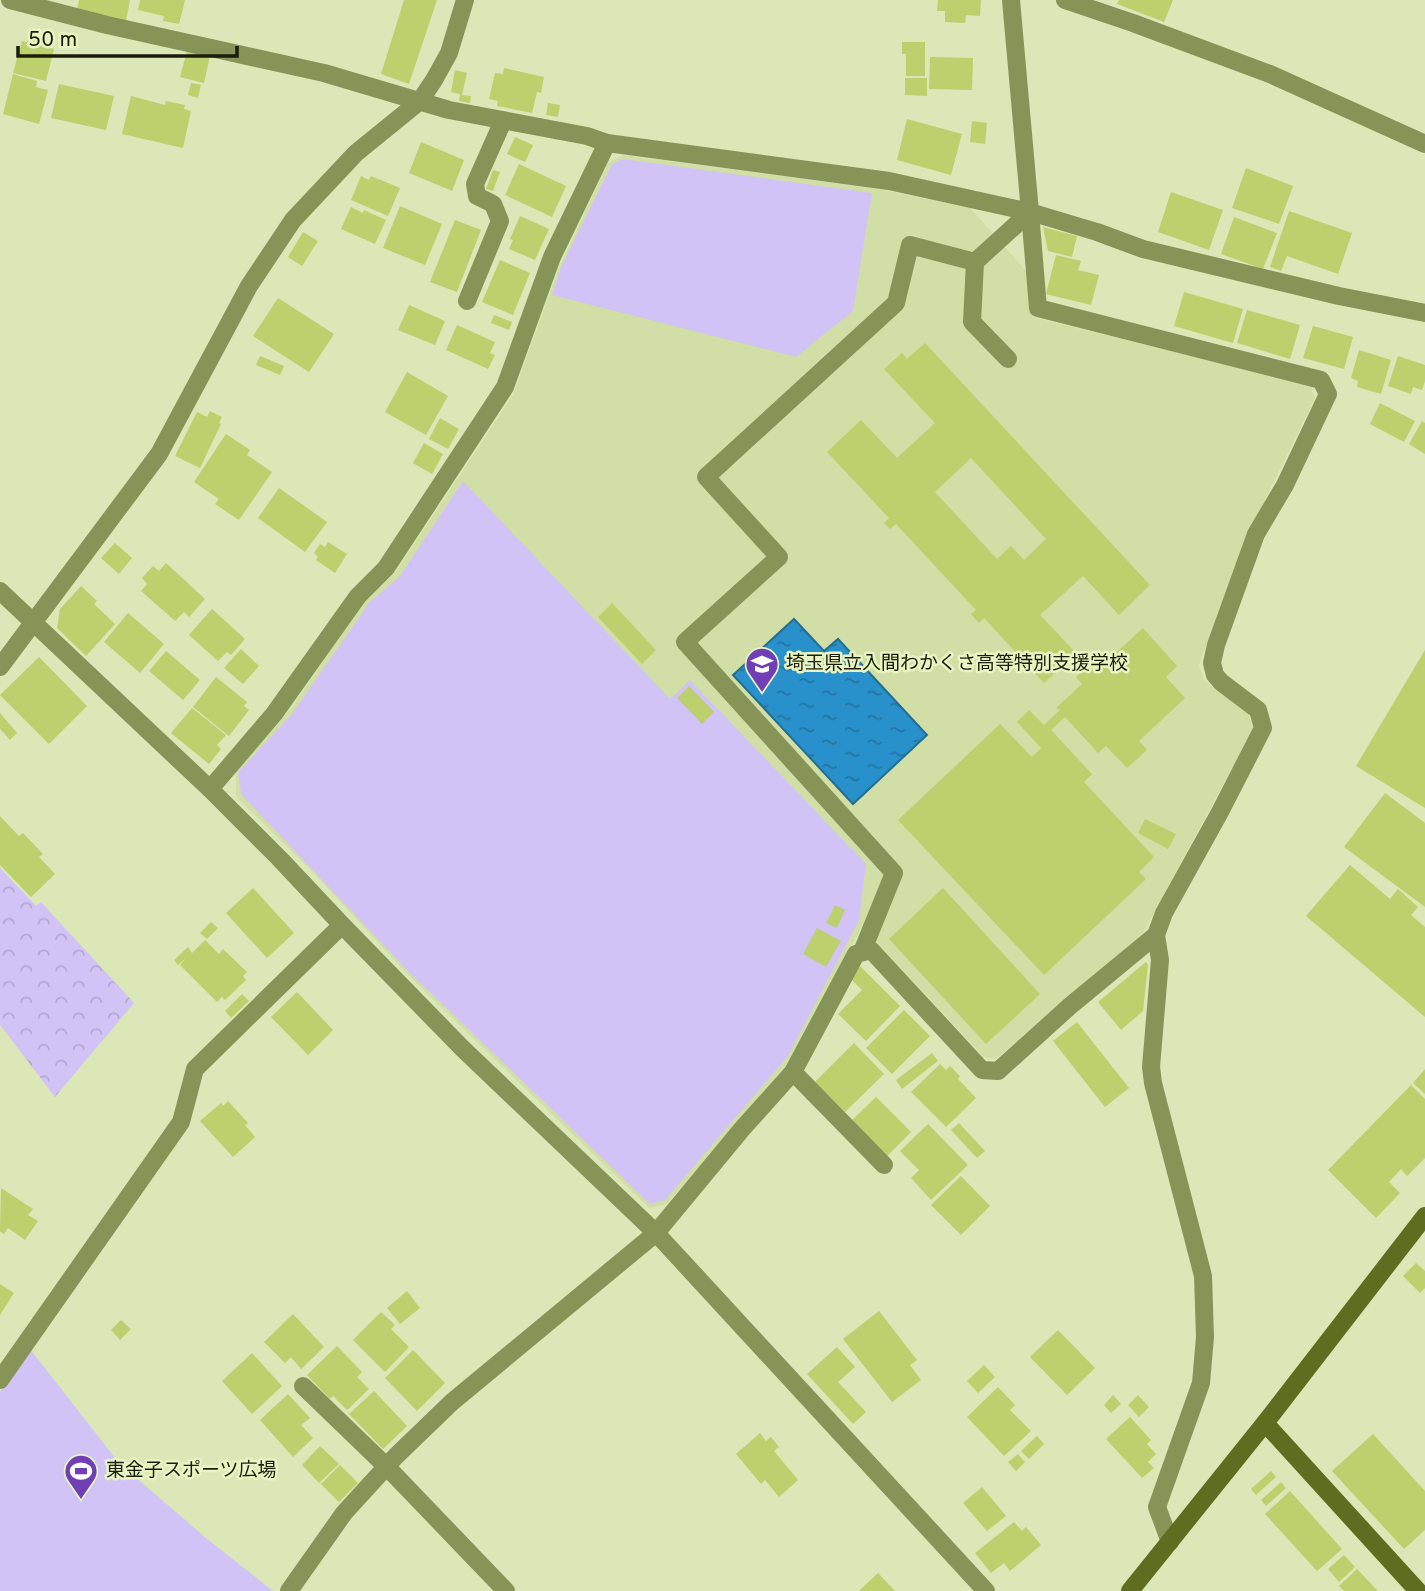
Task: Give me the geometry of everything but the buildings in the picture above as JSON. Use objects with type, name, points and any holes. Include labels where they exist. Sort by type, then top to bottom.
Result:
[{"type":"street","points":[[10,0],[324,73],[449,110],[587,136],[607,143],[889,181],[1030,212],[1143,249],[1339,296],[1425,313]]},
{"type":"street","points":[[0,667],[159,454],[249,286],[293,220],[356,153],[420,101],[449,53],[465,0]]},
{"type":"street","points":[[1011,0],[1038,308],[1321,380],[1328,394],[1284,485],[1256,534],[1212,663],[1215,675],[1221,682],[1258,710],[1263,728],[1164,913],[1156,935],[1160,960],[1151,1067],[1203,1276],[1205,1337],[1201,1383],[1157,1507],[1170,1542]]},
{"type":"street","points":[[1065,0],[1270,74],[1425,144]]},
{"type":"street","points":[[467,301],[500,221],[493,204],[477,197],[475,184],[503,121]]},
{"type":"street","points":[[210,789],[274,715],[358,596],[386,568],[505,387],[552,257],[607,143]]},
{"type":"street","points":[[1008,359],[972,322],[975,262],[1030,212]]},
{"type":"street","points":[[862,953],[894,873],[685,642],[779,557],[706,477],[896,303],[910,245],[975,262]]},
{"type":"street","points":[[0,591],[210,789],[463,1049],[656,1233],[986,1591]]},
{"type":"street","points":[[0,1380],[181,1122],[195,1069],[342,925]]},
{"type":"street","points":[[289,1591],[344,1513],[452,1402],[656,1233],[793,1072],[856,954],[871,950],[982,1070],[998,1070],[1156,935]]},
{"type":"street","points":[[793,1072],[884,1165]]},
{"type":"street","points":[[1129,1591],[1265,1423],[1425,1216]]},
{"type":"street","points":[[303,1386],[387,1467],[506,1591]]},
{"type":"street","points":[[1265,1423],[1418,1591]]},
{"type":"shaded area","name":"埼玉県立入間わかくさ高等特別支援学校","points":[[623,155],[879,189],[970,208],[1026,271],[1032,317],[1311,386],[1315,398],[1248,534],[1199,665],[1204,680],[1248,713],[1253,729],[1143,933],[996,1059],[984,1057],[862,926],[792,1058],[667,1204],[649,1208],[406,973],[310,869],[236,797],[236,771],[291,709],[366,599],[395,573],[513,395],[559,268],[608,163]]},
{"type":"green space","points":[[623,159],[872,193],[853,311],[796,357],[552,295],[561,267],[612,164]]},
{"type":"green space","points":[[463,481],[670,699],[690,680],[866,864],[859,920],[788,1056],[665,1200],[650,1204],[409,972],[241,794],[238,772],[292,714],[369,603],[400,576]]},
{"type":"green space","points":[[0,868],[36,906],[41,902],[134,1003],[55,1097],[0,1025]]},
{"type":"green space","name":"東金子スポーツ広場","points":[[30,1349],[119,1463],[273,1591],[0,1591],[0,1392]]},
{"type":"water","points":[[794,619],[824,651],[838,639],[927,735],[853,804],[733,675]]},
{"type":"place","name":"埼玉県立入間わかくさ高等特別支援学校","points":[[762,694]]},
{"type":"place","name":"東金子スポーツ広場","points":[[81,1501]]}]
